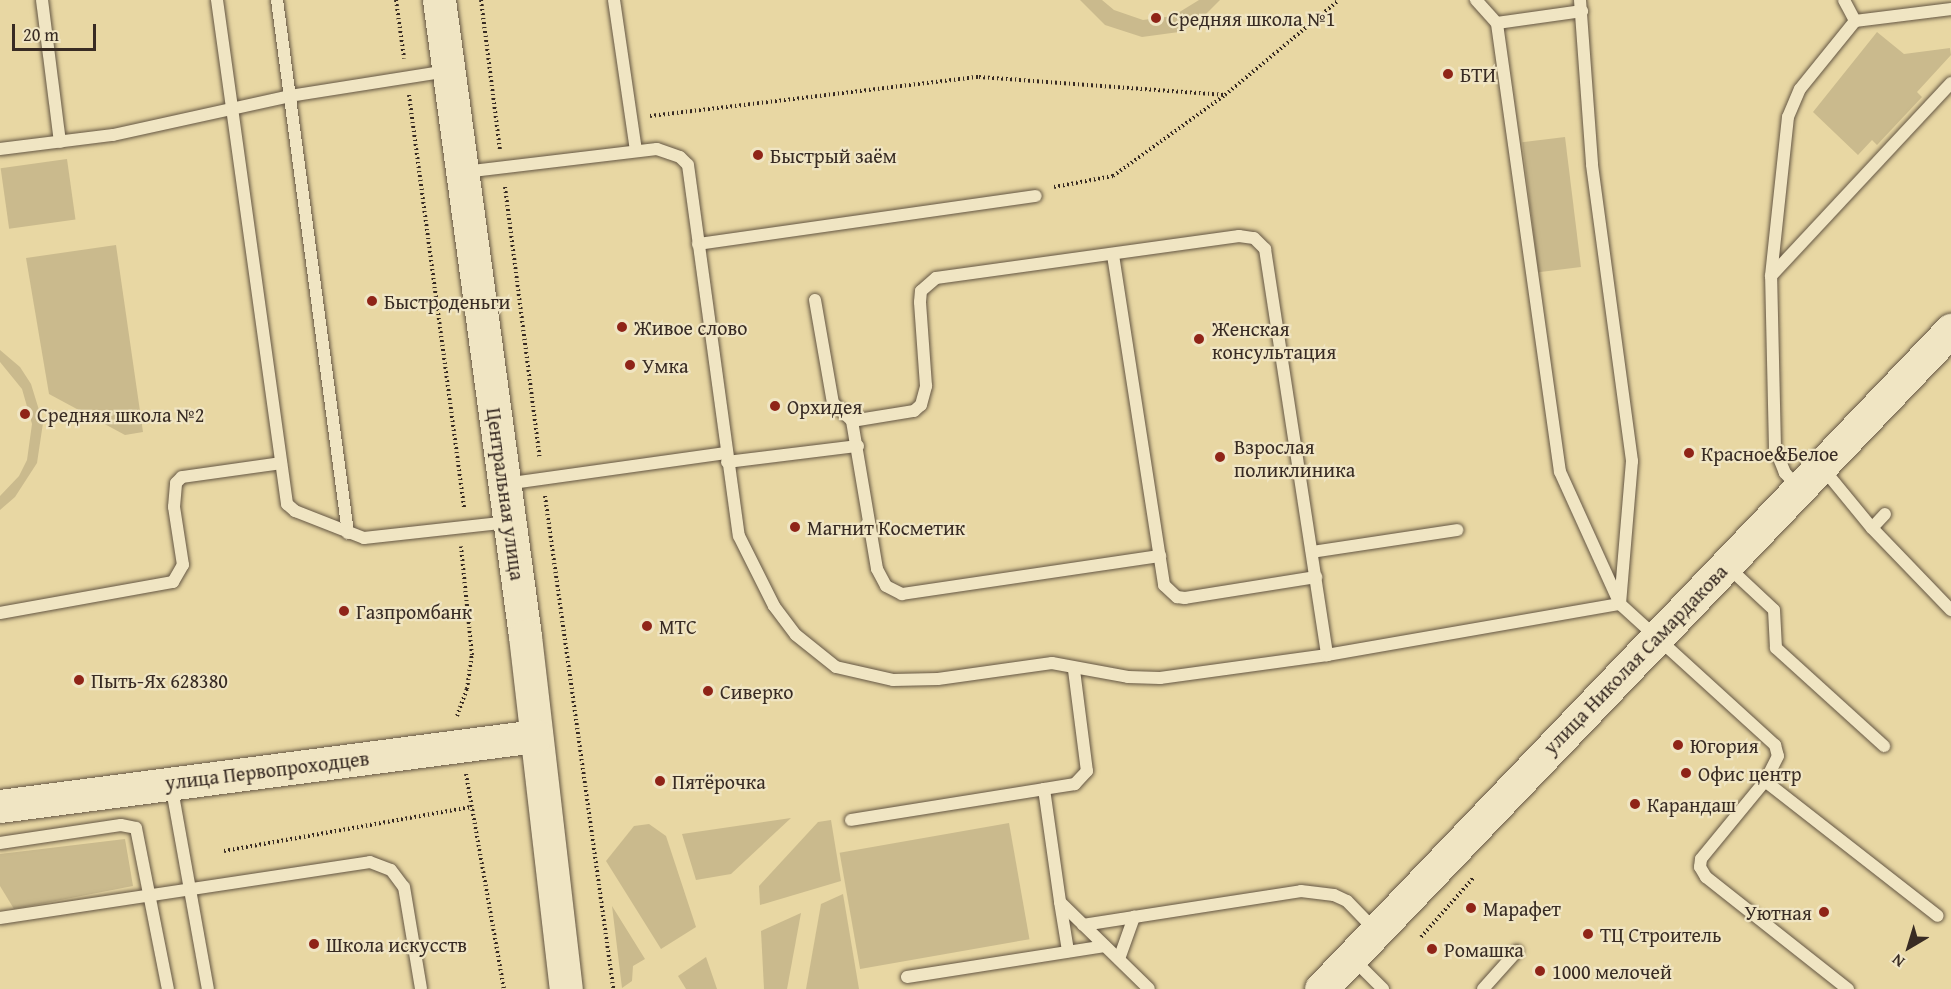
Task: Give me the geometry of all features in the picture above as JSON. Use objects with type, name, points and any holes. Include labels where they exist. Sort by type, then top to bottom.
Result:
[{"type":"street","name":"Центральная улица","points":[[440,0],[505,484],[566,989]]},
{"type":"street","name":"улица Николая Самардакова","points":[[1321,989],[1655,637],[1951,330]]},
{"type":"street","name":"улица Первопроходцев","points":[[0,806],[535,736]]},
{"type":"lane","points":[[42,0],[60,142]]},
{"type":"lane","points":[[217,0],[287,504],[295,511],[348,533],[377,538],[509,522]]},
{"type":"lane","points":[[277,0],[348,533]]},
{"type":"lane","points":[[614,0],[636,150]]},
{"type":"lane","points":[[1476,0],[1497,22],[1560,472],[1620,604],[1775,745],[1778,756],[1764,781],[1701,859],[1700,867],[1706,877],[1848,989]]},
{"type":"lane","points":[[1844,0],[1855,21]]},
{"type":"lane","points":[[1497,22],[1581,6],[1592,165],[1632,461],[1620,604]]},
{"type":"lane","points":[[1951,9],[1855,21],[1792,102],[1771,276],[1775,448],[1785,473],[1811,477],[1872,528],[1951,610]]},
{"type":"lane","points":[[0,149],[112,135],[291,96],[449,71]]},
{"type":"lane","points":[[1771,276],[1951,82]]},
{"type":"lane","points":[[462,172],[636,150],[668,152],[688,165],[739,536],[774,606],[796,635],[836,667],[868,676],[915,681],[1052,663],[1074,670],[1160,678],[1327,655],[1620,604]]},
{"type":"lane","points":[[698,244],[1036,196]]},
{"type":"lane","points":[[852,421],[914,411],[921,405],[926,386],[920,302],[928,283],[936,278],[1239,236],[1261,242],[1327,655]]},
{"type":"lane","points":[[1113,255],[1164,585],[1177,597],[1316,577]]},
{"type":"lane","points":[[815,300],[833,403],[852,421],[877,569],[886,586],[902,594],[1160,556]]},
{"type":"lane","points":[[505,484],[727,457],[858,446]]},
{"type":"lane","points":[[0,613],[173,582],[183,565],[174,507],[176,483],[182,477],[281,464]]},
{"type":"lane","points":[[1872,528],[1885,514]]},
{"type":"lane","points":[[1312,552],[1457,530]]},
{"type":"lane","points":[[1725,565],[1774,610],[1776,648],[1884,746]]},
{"type":"lane","points":[[851,820],[1075,784],[1087,771],[1074,670]]},
{"type":"lane","points":[[1764,781],[1938,916]]},
{"type":"lane","points":[[171,782],[208,989]]},
{"type":"lane","points":[[1044,789],[1068,951]]},
{"type":"lane","points":[[0,843],[129,824],[140,834],[168,989]]},
{"type":"lane","points":[[0,918],[190,886],[250,882],[370,862],[391,870],[404,887],[421,989]]},
{"type":"lane","points":[[1083,925],[1314,891],[1347,901],[1376,931]]},
{"type":"lane","points":[[1060,902],[1149,989]]},
{"type":"lane","points":[[1119,959],[1134,917]]},
{"type":"lane","points":[[907,977],[1105,946]]},
{"type":"lane","points":[[1483,989],[1517,951]]},
{"type":"lane","points":[[1351,958],[1383,989]]},
{"type":"path","points":[[396,0],[465,500],[461,528],[472,655],[467,689],[457,712],[504,989]]},
{"type":"path","points":[[481,0],[542,479],[613,989]]},
{"type":"path","points":[[1036,196],[1042,190],[1113,176],[1225,95],[1340,0]]},
{"type":"path","points":[[632,118],[944,78],[1017,77],[1225,95]]},
{"type":"path","points":[[224,851],[472,807]]},
{"type":"shaded area","points":[[1080,0],[1102,0],[1114,10],[1143,20],[1173,16],[1199,0],[1220,0],[1197,23],[1179,32],[1142,37],[1105,25]]},
{"type":"shaded area","points":[[1877,32],[1904,54],[1950,48],[1951,55],[1917,92],[1922,97],[1877,145],[1872,140],[1858,155],[1813,112]]},
{"type":"shaded area","points":[[1565,137],[1581,267],[1538,272],[1522,142]]},
{"type":"shaded area","points":[[67,159],[75,219],[9,229],[1,168]]},
{"type":"shaded area","points":[[116,245],[143,432],[125,435],[49,394],[26,258]]},
{"type":"shaded area","points":[[0,350],[20,367],[31,384],[43,423],[37,463],[15,497],[0,510],[0,496],[19,476],[27,460],[32,424],[22,389],[0,362]]},
{"type":"shaded area","points":[[791,818],[731,874],[696,880],[682,834]]},
{"type":"shaded area","points":[[831,820],[841,881],[760,905],[759,886],[818,822]]},
{"type":"shaded area","points":[[1009,823],[1029,939],[860,969],[840,853]]},
{"type":"shaded area","points":[[649,824],[666,836],[696,927],[661,949],[606,861],[634,826]]},
{"type":"shaded area","points":[[125,839],[133,886],[14,909],[0,886],[0,854]]},
{"type":"shaded area","points":[[843,894],[859,989],[806,989],[821,904]]},
{"type":"shaded area","points":[[612,906],[645,959],[633,966],[632,981],[622,988]]},
{"type":"shaded area","points":[[801,913],[787,989],[764,989],[761,931]]},
{"type":"shaded area","points":[[706,957],[717,989],[686,989],[678,976]]},
{"type":"place","name":"Средняя школа №1","points":[[1156,18]]},
{"type":"place","name":"БТИ","points":[[1448,74]]},
{"type":"place","name":"Быстрый заём","points":[[758,155]]},
{"type":"place","name":"Быстроденьги","points":[[372,301]]},
{"type":"place","name":"Живое слово","points":[[622,327]]},
{"type":"place","name":"Женская консультация","points":[[1199,339]]},
{"type":"place","name":"Умка","points":[[630,365]]},
{"type":"place","name":"Орхидея","points":[[775,406]]},
{"type":"place","name":"Средняя школа №2","points":[[25,414]]},
{"type":"place","name":"Красное&Белое","points":[[1689,453]]},
{"type":"place","name":"Взрослая поликлиника","points":[[1220,457]]},
{"type":"place","name":"Магнит Косметик","points":[[795,527]]},
{"type":"place","name":"Газпромбанк","points":[[344,611]]},
{"type":"place","name":"МТС","points":[[647,626]]},
{"type":"place","name":"Пыть-Ях 628380","points":[[79,680]]},
{"type":"place","name":"Сиверко","points":[[708,691]]},
{"type":"place","name":"Югория","points":[[1678,745]]},
{"type":"place","name":"Офис центр","points":[[1686,773]]},
{"type":"place","name":"Пятёрочка","points":[[660,781]]},
{"type":"place","name":"Карандаш","points":[[1635,804]]},
{"type":"place","name":"Марафет","points":[[1471,908]]},
{"type":"place","name":"Уютная","points":[[1824,912]]},
{"type":"place","name":"ТЦ Строитель","points":[[1588,934]]},
{"type":"place","name":"Школа искусств","points":[[314,944]]},
{"type":"place","name":"Ромашка","points":[[1432,949]]},
{"type":"place","name":"1000 мелочей","points":[[1540,971]]}]
